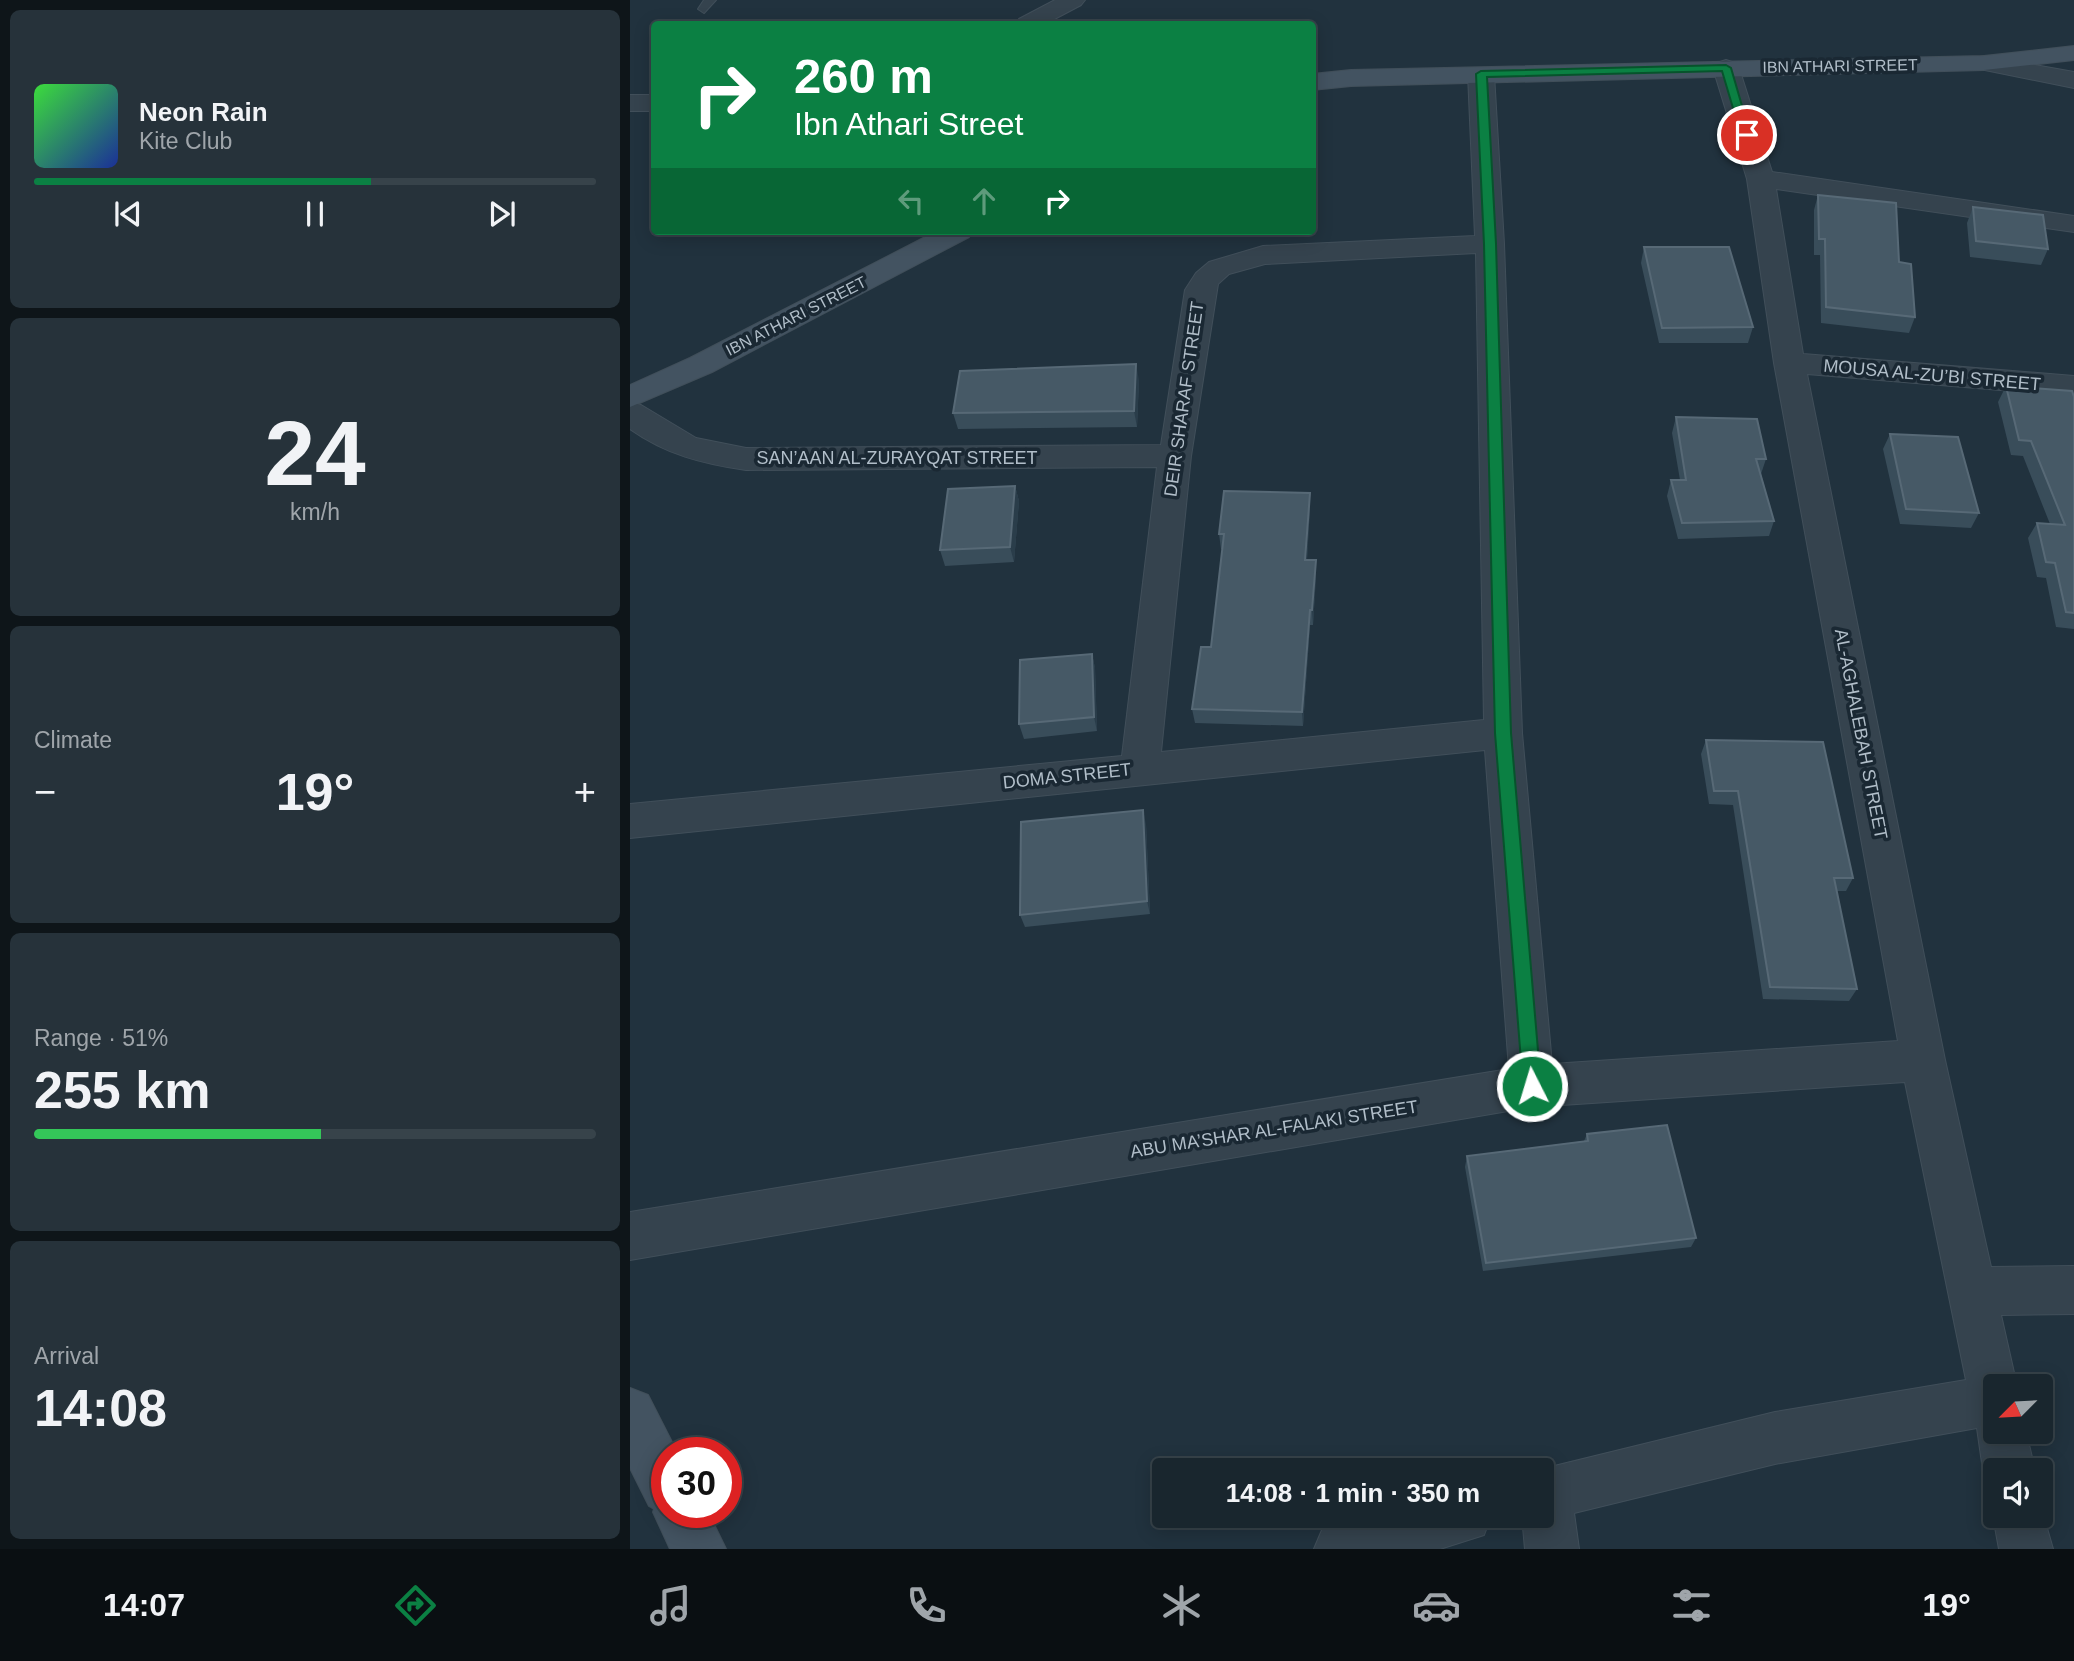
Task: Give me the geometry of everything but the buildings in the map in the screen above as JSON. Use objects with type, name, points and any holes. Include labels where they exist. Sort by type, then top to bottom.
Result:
[{"type":"street","points":[[1034,21],[1073,0]]},
{"type":"street","name":"IBN ATHARI STREET","points":[[1316,82],[1481,74],[1984,63],[2074,53]]},
{"type":"street","points":[[1984,63],[2074,80]]},
{"type":"street","name":"AL-AGHALEBAH STREET","points":[[1726,68],[1761,180],[1789,363],[1923,1060],[1990,1374]]},
{"type":"street","points":[[1481,74],[1490,244],[1503,733],[1532,1086]]},
{"type":"street","points":[[630,103],[651,103]]},
{"type":"street","points":[[1761,180],[2074,224]]},
{"type":"street","name":"IBN ATHARI STREET","points":[[630,397],[701,365],[952,235]]},
{"type":"street","name":"DEIR SHARAF STREET","points":[[1140,768],[1175,456],[1200,290],[1206,279],[1219,268],[1263,255],[1490,244]]},
{"type":"street","name":"MOUSA AL-ZU’BI STREET","points":[[1789,363],[2074,386]]},
{"type":"street","name":"SAN’AAN AL-ZURAYQAT STREET","points":[[630,413],[666,439],[685,448],[746,459],[1175,456]]},
{"type":"street","name":"DOMA STREET","points":[[630,821],[1503,733]]},
{"type":"street","name":"ABU MA’SHAR AL-FALAKI STREET","points":[[630,1236],[1532,1086],[1923,1060]]},
{"type":"street","points":[[1972,1291],[2074,1290]]},
{"type":"street","points":[[1554,1492],[1775,1438],[1983,1402]]},
{"type":"street","points":[[630,1413],[651,1456]]},
{"type":"street","points":[[688,1528],[699,1549]]},
{"type":"street","points":[[1341,1549],[1420,1528]]},
{"type":"street","points":[[1549,1528],[1552,1549]]},
{"type":"street","points":[[2022,1528],[2026,1549]]},
{"type":"route","points":[[1532,1086],[1503,733],[1490,244],[1481,74],[1726,68],[1747,135]]}]
